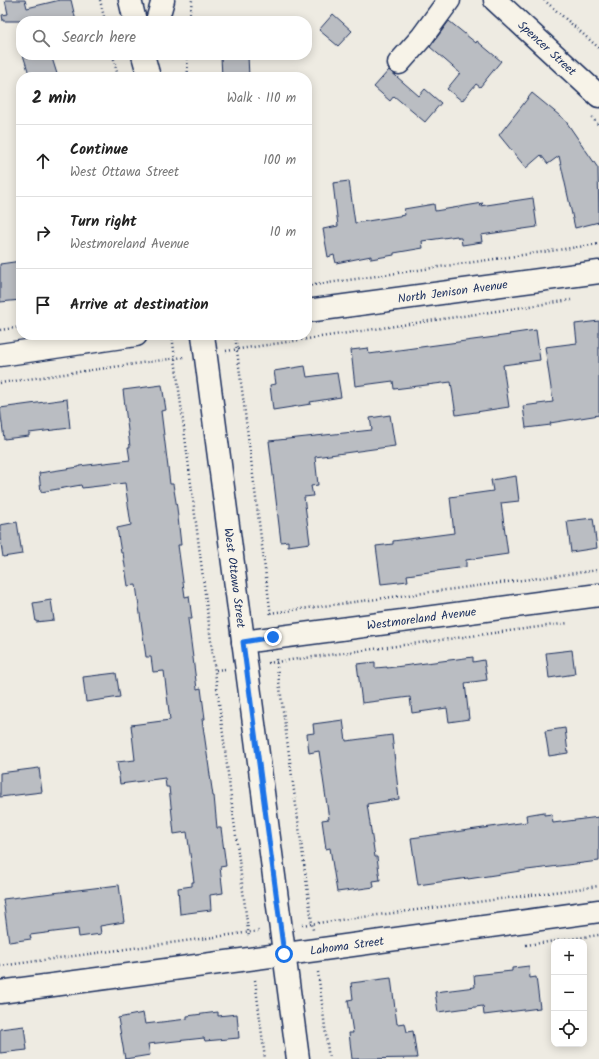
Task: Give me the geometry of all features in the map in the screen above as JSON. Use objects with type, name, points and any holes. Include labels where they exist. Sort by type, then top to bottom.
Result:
[{"type":"street","points":[[130,0],[134,16]]},
{"type":"street","points":[[158,16],[163,0]]},
{"type":"street","points":[[399,63],[422,37],[449,0]]},
{"type":"street","name":"Spencer Street","points":[[495,0],[599,96]]},
{"type":"street","points":[[144,60],[148,72]]},
{"type":"street","name":"North Jenison Avenue","points":[[312,310],[599,272]]},
{"type":"street","points":[[0,355],[102,340]]},
{"type":"street","name":"West Ottawa Street","points":[[204,344],[298,1059]]},
{"type":"street","name":"Westmoreland Avenue","points":[[243,642],[599,595]]},
{"type":"street","name":"Lahoma Street","points":[[0,992],[599,911]]},
{"type":"path","points":[[100,0],[104,16]]},
{"type":"path","points":[[190,16],[192,0]]},
{"type":"path","points":[[544,0],[599,48]]},
{"type":"path","points":[[114,60],[117,72]]},
{"type":"path","points":[[187,60],[188,72]]},
{"type":"path","points":[[312,285],[599,244]]},
{"type":"path","points":[[312,338],[575,299]]},
{"type":"path","points":[[0,330],[16,328]]},
{"type":"path","points":[[173,340],[265,1059]]},
{"type":"path","points":[[236,340],[273,637],[316,950],[329,1059]]},
{"type":"path","points":[[0,384],[176,358],[204,344],[237,349],[298,340]]},
{"type":"path","points":[[270,613],[599,570]]},
{"type":"path","points":[[216,670],[575,622]]},
{"type":"building","points":[[5,0],[25,0],[27,8],[60,0],[71,0],[75,16],[16,16],[16,21],[3,21],[2,15],[8,14]]},
{"type":"building","points":[[333,14],[352,31],[338,46],[319,30]]},
{"type":"building","points":[[449,21],[476,43],[477,41],[501,61],[480,87],[476,84],[462,101],[447,89],[460,73],[430,47]]},
{"type":"building","points":[[25,60],[53,60],[56,72],[28,72]]},
{"type":"building","points":[[221,60],[248,60],[249,72],[222,72]]},
{"type":"building","points":[[389,70],[419,96],[425,89],[441,103],[425,122],[394,96],[390,101],[374,87]]},
{"type":"building","points":[[532,93],[565,120],[598,168],[599,222],[575,228],[559,156],[548,164],[541,155],[526,168],[499,135]]},
{"type":"building","points":[[349,181],[355,223],[405,215],[404,209],[434,204],[435,211],[483,203],[480,206],[533,198],[537,227],[481,235],[482,242],[462,245],[461,238],[458,238],[457,236],[422,241],[423,248],[371,259],[371,256],[336,263],[334,255],[328,257],[323,229],[338,226],[333,183]]},
{"type":"building","points":[[16,262],[16,300],[0,302],[0,264]]},
{"type":"building","points":[[599,321],[599,415],[550,423],[551,425],[526,428],[523,406],[553,402],[545,347],[577,343],[575,324]]},
{"type":"building","points":[[536,330],[540,360],[503,365],[509,407],[456,415],[451,382],[394,389],[393,381],[355,386],[351,350],[368,348],[369,354],[510,335],[509,334]]},
{"type":"building","points":[[305,366],[307,377],[337,373],[341,397],[310,402],[311,404],[273,410],[270,385],[276,384],[274,371]]},
{"type":"building","points":[[162,385],[166,410],[161,411],[170,484],[173,484],[177,508],[181,545],[178,545],[185,597],[189,596],[192,619],[188,619],[197,689],[201,688],[205,719],[202,719],[214,796],[217,828],[221,828],[226,866],[220,867],[223,893],[210,895],[211,910],[180,914],[178,888],[192,886],[192,882],[194,882],[187,832],[174,834],[169,787],[166,787],[165,778],[120,784],[117,762],[135,760],[131,725],[170,720],[164,671],[153,672],[151,657],[146,657],[136,585],[128,586],[123,553],[121,553],[117,528],[131,525],[125,483],[82,488],[81,485],[41,492],[39,473],[79,466],[130,460],[128,447],[130,447],[123,390]]},
{"type":"building","points":[[67,399],[70,428],[29,433],[29,436],[4,439],[0,408]]},
{"type":"building","points":[[390,415],[395,446],[315,457],[318,485],[311,486],[313,496],[304,497],[310,543],[288,546],[288,541],[281,542],[269,441],[372,430],[370,418]]},
{"type":"building","points":[[516,476],[519,501],[501,503],[508,554],[466,560],[466,567],[407,575],[408,581],[381,584],[376,546],[393,544],[393,541],[454,533],[450,497],[493,491],[491,480]]},
{"type":"building","points":[[593,518],[597,548],[571,552],[567,521]]},
{"type":"building","points":[[17,522],[22,554],[3,557],[0,538],[0,525]]},
{"type":"building","points":[[51,600],[54,620],[36,622],[33,603]]},
{"type":"building","points":[[572,650],[575,674],[549,678],[546,653]]},
{"type":"building","points":[[473,657],[473,662],[484,660],[487,680],[465,683],[469,719],[449,722],[447,708],[412,713],[410,697],[362,703],[357,664],[375,662],[375,668],[387,668]]},
{"type":"building","points":[[116,673],[120,697],[86,702],[83,677]]},
{"type":"building","points":[[343,720],[346,741],[392,735],[399,799],[367,804],[380,880],[373,881],[374,887],[337,892],[330,848],[326,849],[322,820],[329,819],[319,751],[309,753],[307,734],[314,733],[313,724]]},
{"type":"building","points":[[565,728],[568,753],[549,756],[545,731]]},
{"type":"building","points":[[39,768],[42,792],[0,797],[0,773]]},
{"type":"building","points":[[544,812],[544,815],[552,814],[553,823],[599,817],[599,861],[418,885],[411,838],[527,822],[526,815]]},
{"type":"building","points":[[119,885],[124,922],[100,926],[101,934],[79,937],[78,929],[30,935],[31,939],[9,942],[3,899]]},
{"type":"building","points":[[529,966],[530,978],[536,977],[540,1008],[484,1015],[483,1006],[438,1012],[435,992],[475,987],[474,975],[512,971],[512,968]]},
{"type":"building","points":[[391,978],[397,1024],[405,1023],[407,1032],[413,1031],[417,1058],[352,1059],[349,1033],[353,1033],[348,1000],[353,999],[351,983]]},
{"type":"building","points":[[218,1012],[218,1016],[237,1014],[239,1038],[205,1041],[204,1038],[148,1044],[150,1055],[125,1059],[118,1018],[143,1013],[145,1024],[187,1019],[187,1016]]},
{"type":"building","points":[[24,1026],[27,1050],[0,1053],[0,1029]]},
{"type":"route","points":[[273,637],[243,642],[284,954]]}]
